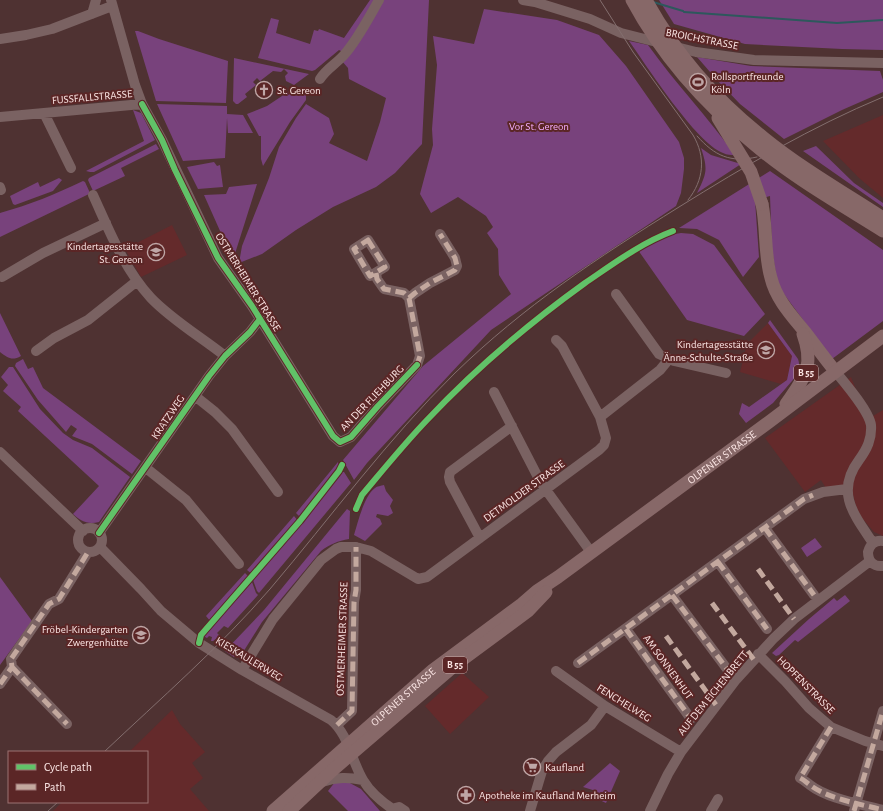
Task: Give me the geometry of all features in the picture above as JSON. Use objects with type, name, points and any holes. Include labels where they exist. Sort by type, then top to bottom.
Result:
[{"type":"main road","points":[[632,0],[645,22],[678,68],[709,103],[756,146],[815,188],[883,231]]},
{"type":"main road","points":[[646,0],[663,28],[688,62],[710,88],[734,112],[764,138],[795,161],[883,218]]},
{"type":"main road","points":[[709,103],[748,167],[755,183],[762,204],[766,226],[767,262],[771,280],[779,298],[835,371]]},
{"type":"main road","name":"B 55","points":[[778,415],[803,380],[807,368],[807,345],[799,325]]},
{"type":"main road","name":"OLPENER STRASSE","points":[[273,811],[350,749],[433,670],[525,608],[537,591],[778,415],[883,336]]},
{"type":"main road","name":"OLPENER STRASSE","points":[[289,811],[320,783],[350,749]]},
{"type":"street","points":[[92,14],[96,0]]},
{"type":"street","points":[[320,79],[326,70],[343,56],[352,45],[368,21],[379,0]]},
{"type":"street","name":"BROICHSTRASSE","points":[[523,0],[535,2],[584,17],[621,33],[696,52],[754,60],[883,64]]},
{"type":"street","points":[[0,39],[52,29],[92,14],[112,3]]},
{"type":"street","name":"OSTMERHEIMER STRASSE","points":[[112,3],[135,85],[142,104],[162,140],[218,258],[260,319],[333,436],[340,442]]},
{"type":"street","name":"FUSSFALLSTRASSE","points":[[0,117],[142,104]]},
{"type":"street","name":"FUSSFALLSTRASSE","points":[[44,113],[71,168]]},
{"type":"street","points":[[93,195],[119,250],[137,281],[165,311],[225,356]]},
{"type":"street","points":[[2,277],[43,253],[106,223]]},
{"type":"street","points":[[376,272],[377,279],[384,289],[404,293],[409,298],[430,283],[455,270],[457,266],[455,258],[440,234]]},
{"type":"street","points":[[36,351],[54,338],[88,320],[137,281]]},
{"type":"street","points":[[616,294],[659,354],[669,359],[726,373]]},
{"type":"street","name":"AN DER FLIEHBURG","points":[[340,442],[351,437],[378,406],[417,366],[420,356],[409,298]]},
{"type":"street","name":"KRATZWEG","points":[[100,533],[195,396],[225,356],[250,332],[260,319]]},
{"type":"street","name":"DETMOLDER STRASSE","points":[[356,547],[371,551],[418,579],[428,577],[604,445],[606,438],[600,417],[562,346],[556,340]]},
{"type":"street","points":[[600,417],[660,370],[669,359]]},
{"type":"street","points":[[835,371],[865,412],[870,425],[869,443],[865,452],[852,471],[848,481],[848,489],[852,510],[878,542],[868,552],[868,557],[874,565],[883,566]]},
{"type":"street","points":[[494,392],[541,483],[547,489],[591,552]]},
{"type":"street","points":[[195,396],[215,412],[232,429],[278,492]]},
{"type":"street","points":[[480,538],[450,482],[450,472],[512,426]]},
{"type":"street","points":[[0,452],[83,531]]},
{"type":"street","points":[[146,468],[186,500],[239,564]]},
{"type":"street","points":[[578,663],[804,499],[824,492],[848,489]]},
{"type":"street","points":[[90,528],[97,530],[100,533],[102,541],[100,547],[92,552],[83,550],[78,541],[83,531],[90,528]]},
{"type":"street","points":[[765,528],[814,595]]},
{"type":"street","name":"KIESKAULERWEG","points":[[100,547],[170,619],[199,643],[242,670],[331,720],[337,725],[350,749]]},
{"type":"street","points":[[242,670],[273,619],[321,560],[341,547],[356,547]]},
{"type":"street","name":"OSTMERHEIMER STRASSE","points":[[337,725],[352,711],[356,547]]},
{"type":"street","points":[[67,724],[12,667],[11,659],[49,604],[59,599],[88,552]]},
{"type":"street","name":"AUF DEM EICHENBRETT","points":[[650,811],[668,774],[681,752],[725,693],[758,654],[794,619],[870,561]]},
{"type":"street","points":[[718,562],[768,628]]},
{"type":"street","points":[[672,595],[730,673]]},
{"type":"street","name":"AM SONNENHUT","points":[[626,629],[691,719]]},
{"type":"street","name":"HOPFENSTRASSE","points":[[758,654],[785,680],[809,708],[831,726],[879,745]]},
{"type":"street","points":[[0,684],[12,667]]},
{"type":"street","name":"FENCHELWEG","points":[[556,671],[605,706],[681,752]]},
{"type":"street","points":[[530,811],[542,771],[548,761],[556,752],[590,725],[605,706]]},
{"type":"street","points":[[856,807],[879,745],[883,711]]},
{"type":"street","points":[[831,726],[800,778],[810,786],[828,795],[849,802],[856,807],[883,810]]},
{"type":"street","points":[[350,749],[363,780],[383,803],[394,810],[399,807],[405,811]]},
{"type":"street","points":[[320,783],[338,777],[363,780]]},
{"type":"street","points":[[711,811],[718,799]]},
{"type":"shaded area","points":[[883,115],[883,198],[859,178],[823,141]]},
{"type":"shaded area","name":"Kindertagesstätte St. Gereon","points":[[172,225],[187,255],[141,277],[125,249]]},
{"type":"shaded area","name":"Kindertagesstätte Änne-Schulte-Straße","points":[[768,323],[792,356],[787,380],[781,384],[740,372],[747,344]]},
{"type":"shaded area","points":[[851,377],[857,392],[873,416],[883,410],[883,536],[874,532],[862,518],[857,509],[850,485],[826,488],[821,480],[805,492],[765,438]]},
{"type":"shaded area","points":[[462,673],[489,697],[450,734],[425,706]]},
{"type":"shaded area","points":[[172,710],[180,724],[205,752],[192,763],[203,778],[190,789],[209,811],[53,811],[61,803],[148,803],[148,751],[130,751]]},
{"type":"green space","points":[[370,0],[377,0],[343,52],[339,50],[315,70],[312,71],[258,58],[271,18],[279,20],[276,33],[310,44],[314,30],[318,31],[319,29],[344,38]]},
{"type":"green space","points":[[381,0],[429,0],[422,144],[395,173],[376,187],[333,207],[296,230],[262,254],[239,263],[242,246],[269,178],[279,147],[306,104],[329,118],[334,134],[329,143],[367,161],[386,98],[349,79],[348,68],[341,60]]},
{"type":"green space","points":[[659,0],[883,0],[883,50],[745,44],[674,24]]},
{"type":"green space","name":"Vor St. Gereon","points":[[484,9],[557,20],[599,35],[626,66],[679,142],[684,158],[681,193],[676,206],[491,330],[367,463],[354,480],[343,460],[423,366],[511,294],[499,275],[498,249],[487,233],[493,227],[486,216],[458,197],[431,213],[420,194],[433,145],[432,129],[437,65],[433,36],[474,44]]},
{"type":"green space","points":[[135,31],[228,61],[226,103],[156,101]]},
{"type":"green space","points":[[629,41],[648,45],[735,155],[723,153],[699,135],[673,103]]},
{"type":"green space","points":[[697,57],[751,66],[880,71],[883,80],[883,92],[842,110],[784,139],[740,104]]},
{"type":"green space","points":[[234,58],[309,74],[294,85],[286,81],[285,76],[288,73],[284,69],[281,72],[273,71],[260,81],[257,78],[253,82],[256,85],[245,94],[247,97],[236,104],[233,101]]},
{"type":"green space","points":[[294,88],[306,94],[306,100],[290,122],[263,166],[261,159],[261,136],[259,136],[247,114],[267,106]]},
{"type":"green space","points":[[157,104],[227,106],[227,114],[243,115],[253,133],[228,133],[227,118],[225,158],[183,161]]},
{"type":"green space","points":[[133,110],[141,113],[155,140],[94,172],[86,171],[144,141]]},
{"type":"green space","points":[[156,144],[159,149],[121,168],[125,176],[93,191],[88,180],[89,178]]},
{"type":"green space","points":[[816,146],[854,183],[883,203],[883,207],[803,151]]},
{"type":"green space","points":[[701,148],[711,155],[741,164],[697,193],[705,176],[705,161]]},
{"type":"green space","points":[[214,162],[217,166],[220,165],[223,187],[198,189],[187,167]]},
{"type":"green space","points":[[770,171],[883,250],[883,321],[832,359],[778,286],[772,250],[770,196],[755,200],[759,257],[743,277],[719,240],[697,229],[679,228]]},
{"type":"green space","points":[[59,178],[62,180],[53,191],[15,205],[13,204],[10,196],[38,182],[40,187]]},
{"type":"green space","points":[[83,181],[85,182],[90,193],[89,194],[0,237],[0,213],[42,199]]},
{"type":"green space","points":[[257,184],[233,260],[204,195],[226,194],[229,187]]},
{"type":"green space","points":[[681,233],[693,234],[714,245],[765,314],[744,336],[687,320],[638,250],[669,235]]},
{"type":"green space","points":[[0,313],[21,356],[18,358],[10,358],[0,352]]},
{"type":"green space","points":[[770,320],[798,359],[798,374],[773,403],[746,423],[739,414],[742,403],[749,407],[787,380],[792,356],[768,323]]},
{"type":"green space","points":[[23,359],[28,369],[33,367],[43,388],[141,461],[132,474],[92,444],[72,436],[77,429],[71,425],[66,432],[38,400],[15,366],[16,363]]},
{"type":"green space","points":[[9,367],[13,367],[40,409],[63,433],[73,440],[92,448],[130,477],[99,522],[84,522],[73,514],[99,486],[18,411],[21,407],[3,391],[8,385],[1,377]]},
{"type":"green space","points":[[338,462],[338,470],[301,518],[296,513]]},
{"type":"green space","points":[[341,472],[344,472],[351,483],[259,593],[253,580]]},
{"type":"green space","points":[[384,485],[386,491],[393,500],[390,506],[393,513],[388,516],[377,514],[376,517],[380,519],[382,524],[365,541],[354,535],[360,517],[371,492],[376,487]]},
{"type":"green space","points":[[347,509],[350,511],[349,539],[334,543],[321,551],[262,622],[240,657],[234,657],[225,651],[264,610]]},
{"type":"green space","points":[[294,516],[298,521],[297,523],[253,575],[247,570]]},
{"type":"green space","points":[[815,538],[822,547],[807,557],[801,548]]},
{"type":"green space","points":[[245,573],[250,580],[211,622],[206,616]]},
{"type":"green space","points":[[0,577],[32,621],[0,665]]},
{"type":"green space","points":[[252,582],[258,595],[228,628],[224,626],[217,633],[220,636],[211,641],[212,637],[209,636],[207,638],[203,636]]},
{"type":"green space","points":[[845,595],[850,601],[798,642],[795,640],[779,655],[776,656],[772,653],[834,598],[837,601]]},
{"type":"green space","points":[[610,763],[620,771],[606,803],[595,798],[596,791],[583,787]]},
{"type":"green space","points":[[335,782],[348,782],[361,789],[380,811],[348,811],[328,791]]},
{"type":"waterway","points":[[653,2],[683,11]]},
{"type":"waterway","points":[[684,12],[837,23],[883,20]]},
{"type":"tram line","points":[[600,0],[633,52],[693,135],[697,143],[701,160],[700,176],[688,200]]},
{"type":"tram line","points":[[105,751],[189,673],[251,611],[406,425],[455,373],[508,326],[535,304],[590,264],[704,192],[804,134],[883,97]]},
{"type":"tram line","points":[[697,136],[710,149],[724,156],[739,159],[757,157]]},
{"type":"tram line","points":[[48,811],[57,803]]},
{"type":"marked path","points":[[409,298],[430,283],[455,270],[457,266],[455,258],[440,234]]},
{"type":"marked path","points":[[368,240],[385,267],[370,276],[354,249],[368,240]]},
{"type":"marked path","points":[[376,273],[377,279],[384,289],[404,293],[409,298],[420,356],[417,365]]},
{"type":"marked path","points":[[578,663],[804,499],[813,495]]},
{"type":"marked path","points":[[765,528],[814,595]]},
{"type":"marked path","points":[[337,725],[352,711],[356,547]]},
{"type":"marked path","points":[[0,684],[12,667],[11,659],[49,604],[59,599],[88,552]]},
{"type":"marked path","points":[[718,562],[767,629]]},
{"type":"marked path","points":[[758,569],[794,619]]},
{"type":"marked path","points":[[672,595],[730,673]]},
{"type":"marked path","points":[[712,603],[754,660]]},
{"type":"marked path","points":[[626,629],[691,719]]},
{"type":"marked path","points":[[666,636],[716,705]]},
{"type":"marked path","points":[[12,667],[67,724]]},
{"type":"marked path","points":[[854,811],[883,711]]},
{"type":"marked path","points":[[831,727],[800,778],[817,790],[826,794],[883,810]]},
{"type":"cycle path","points":[[142,104],[162,140],[218,258],[252,306],[333,436],[340,442],[351,437],[417,365]]},
{"type":"cycle path","points":[[356,509],[362,495],[418,429],[483,365],[523,331],[585,283],[638,248],[673,231]]},
{"type":"cycle path","points":[[99,533],[209,376],[225,356],[250,332],[260,319]]},
{"type":"cycle path","points":[[199,643],[201,635],[300,521],[342,465]]},
{"type":"place","name":"Rollsportfreunde Köln","points":[[698,82]]},
{"type":"place","name":"St. Gereon","points":[[264,90]]},
{"type":"place","name":"Kindertagesstätte St. Gereon","points":[[156,252]]},
{"type":"place","name":"Kindertagesstätte Änne-Schulte-Straße","points":[[766,350]]},
{"type":"place","name":"Fröbel-Kindergarten Zwergenhütte","points":[[141,635]]},
{"type":"place","name":"Kaufland","points":[[532,767]]},
{"type":"place","name":"Apotheke im Kaufland Merheim","points":[[466,795]]}]
